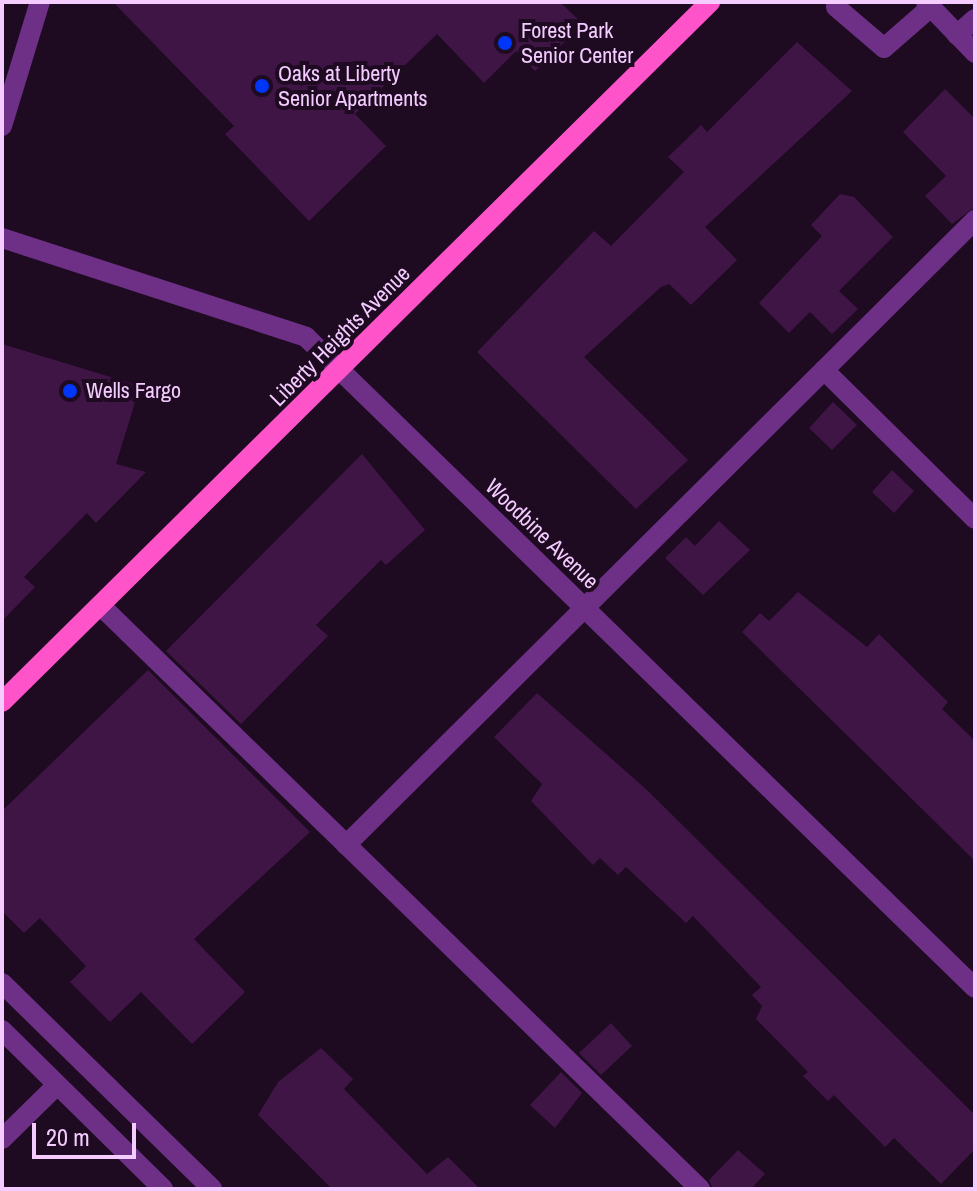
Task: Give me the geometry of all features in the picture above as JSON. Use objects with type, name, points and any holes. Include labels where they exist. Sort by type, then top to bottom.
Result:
[{"type":"main road","name":"Liberty Heights Avenue","points":[[2,702],[710,2]]},
{"type":"street","points":[[2,126],[40,2]]},
{"type":"street","points":[[836,7],[884,48],[928,5],[975,53]]},
{"type":"street","points":[[957,35],[975,19]]},
{"type":"street","points":[[346,845],[580,605],[975,220]]},
{"type":"street","name":"Woodbine Avenue","points":[[2,238],[293,330],[340,370],[975,988]]},
{"type":"street","points":[[824,370],[975,519]]},
{"type":"street","points":[[101,606],[700,1189]]},
{"type":"street","points":[[2,983],[212,1189]]},
{"type":"street","points":[[4,1035],[163,1189]]},
{"type":"street","points":[[2,1139],[57,1085]]},
{"type":"building","points":[[113,2],[560,2],[583,24],[535,71],[516,51],[484,83],[437,34],[355,114],[386,146],[309,221],[225,134],[234,126]]},
{"type":"building","points":[[797,42],[852,91],[705,227],[737,260],[691,305],[669,284],[661,287],[584,357],[688,460],[636,509],[477,352],[594,231],[611,246],[684,172],[668,157],[701,125],[707,132]]},
{"type":"building","points":[[945,89],[975,119],[975,207],[952,224],[925,196],[946,176],[903,132]]},
{"type":"building","points":[[840,194],[854,197],[893,237],[839,291],[858,309],[832,334],[810,312],[789,333],[759,303],[822,236],[811,225]]},
{"type":"building","points":[[2,344],[140,386],[116,464],[146,472],[96,523],[87,513],[24,577],[35,587],[2,621]]},
{"type":"building","points":[[833,402],[857,425],[832,450],[809,428]]},
{"type":"building","points":[[362,454],[425,530],[386,565],[381,560],[316,625],[328,636],[241,724],[166,651]]},
{"type":"building","points":[[892,470],[914,491],[894,513],[872,492]]},
{"type":"building","points":[[719,521],[750,550],[703,595],[665,558],[686,537],[695,546]]},
{"type":"building","points":[[798,592],[867,647],[879,634],[948,702],[942,709],[975,741],[975,861],[742,632],[760,613],[769,621]]},
{"type":"building","points":[[148,670],[310,832],[194,939],[245,992],[192,1044],[141,992],[110,1022],[70,982],[86,966],[40,918],[24,933],[2,911],[2,811]]},
{"type":"building","points":[[537,693],[647,790],[975,1115],[975,1149],[941,1184],[894,1138],[885,1147],[834,1095],[828,1101],[803,1076],[808,1072],[756,1019],[762,1006],[752,995],[761,987],[693,916],[686,923],[626,867],[618,875],[600,858],[593,865],[531,801],[542,784],[494,737]]},
{"type":"building","points":[[611,1023],[632,1046],[601,1075],[579,1053]]},
{"type":"building","points":[[321,1048],[353,1079],[344,1089],[427,1174],[448,1157],[480,1189],[332,1189],[258,1115],[278,1082]]},
{"type":"building","points":[[561,1072],[582,1093],[555,1128],[530,1105]]},
{"type":"building","points":[[738,1150],[765,1174],[751,1189],[713,1189],[709,1180]]},
{"type":"place","name":"Forest Park Senior Center","points":[[505,43]]},
{"type":"place","name":"Oaks at Liberty Senior Apartments","points":[[262,86]]},
{"type":"place","name":"Wells Fargo","points":[[70,391]]}]
